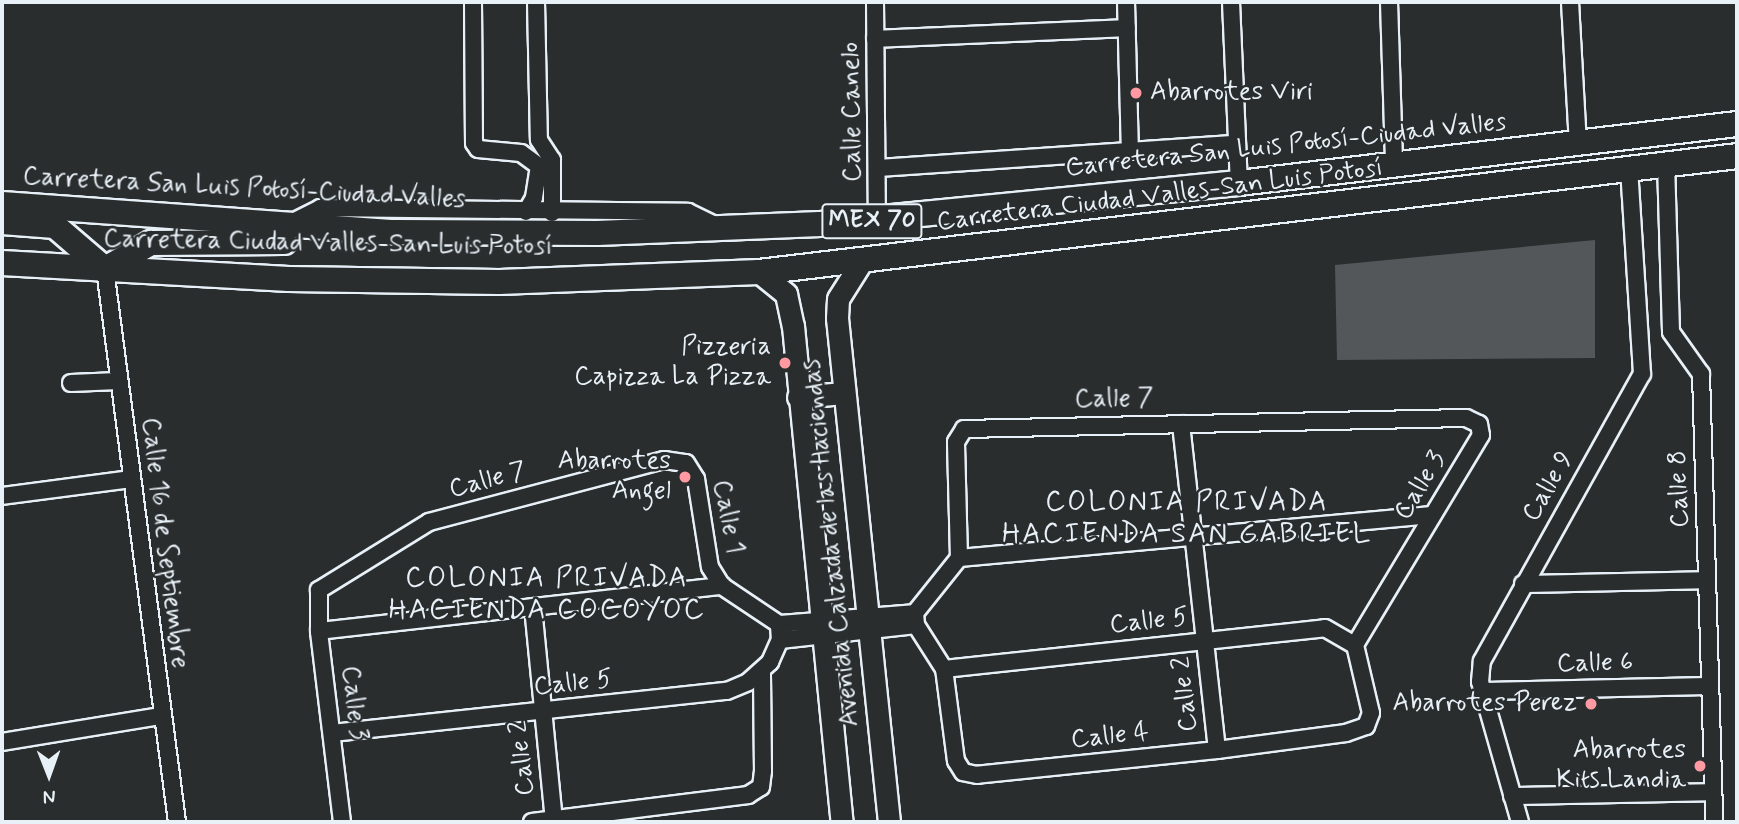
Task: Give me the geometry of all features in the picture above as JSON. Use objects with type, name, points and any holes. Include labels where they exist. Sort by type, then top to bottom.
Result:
[{"type":"main road","name":"Carretera San Luis Potosí-Ciudad Valles","points":[[2,204],[394,232],[722,228],[877,221],[1239,183],[1737,124]]},
{"type":"main road","name":"Carretera Ciudad Valles-San Luis Potosí","points":[[2,263],[105,270],[499,282],[759,272],[860,264],[1629,167],[1737,156]]},
{"type":"main road","points":[[2,222],[55,226],[105,270],[151,243],[190,239],[366,244],[394,232]]},
{"type":"street","points":[[473,2],[474,143],[478,149],[521,153],[539,166],[537,188],[526,212]]},
{"type":"street","points":[[536,2],[539,140],[552,160],[552,213]]},
{"type":"street","name":"Calle Canelo","points":[[875,2],[877,221]]},
{"type":"street","points":[[1126,2],[1130,151]]},
{"type":"street","points":[[1231,2],[1239,183]]},
{"type":"street","points":[[1389,2],[1394,164]]},
{"type":"street","points":[[1570,2],[1578,143]]},
{"type":"street","points":[[876,39],[1127,28]]},
{"type":"street","points":[[878,169],[1236,144]]},
{"type":"street","points":[[1640,332],[1671,332],[1666,163]]},
{"type":"street","name":"Calle 9","points":[[1520,822],[1482,691],[1482,661],[1490,642],[1642,374],[1629,167]]},
{"type":"street","points":[[285,226],[320,208],[552,213],[688,212],[722,228]]},
{"type":"street","name":"Avenida Calzada de las Haciendas","points":[[860,264],[838,299],[845,393],[889,822]]},
{"type":"street","name":"Calle 16 de Septiembre","points":[[105,270],[161,716],[177,822]]},
{"type":"street","name":"Avenida Calzada de las Haciendas","points":[[759,272],[788,300],[842,822]]},
{"type":"street","name":"Calle 8","points":[[1671,332],[1701,373],[1714,822]]},
{"type":"street","points":[[71,383],[118,381]]},
{"type":"street","points":[[798,397],[845,393]]},
{"type":"street","name":"Calle 7","points":[[959,558],[956,442],[964,429],[1466,418],[1479,424]]},
{"type":"street","name":"Calle 2","points":[[1181,424],[1217,750]]},
{"type":"street","name":"Calle 3","points":[[1355,645],[1481,435],[1479,424]]},
{"type":"street","name":"Calle 7","points":[[319,590],[429,522],[664,460],[686,463]]},
{"type":"street","name":"Calle 1","points":[[686,463],[696,479],[710,567],[722,586],[779,632]]},
{"type":"street","points":[[2,496],[131,479]]},
{"type":"street","points":[[779,632],[915,619],[959,558],[1432,515]]},
{"type":"street","points":[[1523,584],[1707,579]]},
{"type":"street","points":[[319,631],[722,586]]},
{"type":"street","name":"Calle 3","points":[[319,590],[319,631],[342,822]]},
{"type":"street","name":"Calle 2","points":[[533,607],[554,820]]},
{"type":"street","points":[[915,619],[944,669]]},
{"type":"street","name":"Calle 5","points":[[944,669],[1325,628],[1355,645]]},
{"type":"street","name":"Calle 5","points":[[332,733],[727,691],[761,671],[779,632]]},
{"type":"street","name":"Calle 4","points":[[944,669],[956,761],[963,772],[977,775],[1217,750],[1346,733],[1366,726],[1371,713],[1355,645]]},
{"type":"street","points":[[531,822],[748,795],[761,787],[761,671]]},
{"type":"street","name":"Calle 6","points":[[1482,691],[1710,686]]},
{"type":"street","points":[[2,742],[161,716]]},
{"type":"street","points":[[1512,796],[1713,792]]},
{"type":"building","points":[[1595,240],[1595,358],[1337,360],[1335,265]]},
{"type":"place","name":"Abarrotes Viri","points":[[1136,93]]},
{"type":"place","name":"Pizzeria Capizza La Pizza","points":[[785,363]]},
{"type":"place","name":"Abarrotes Angel","points":[[685,477]]},
{"type":"place","name":"Abarrotes Perez","points":[[1591,704]]},
{"type":"place","name":"Abarrotes Kits Landia","points":[[1700,766]]},
{"type":"district","name":"COLONIA PRIVADA HACIENDA SAN GABRIEL","points":[[1187,519]]},
{"type":"district","name":"COLONIA PRIVADA HACIENDA COCOYOC","points":[[547,595]]}]
